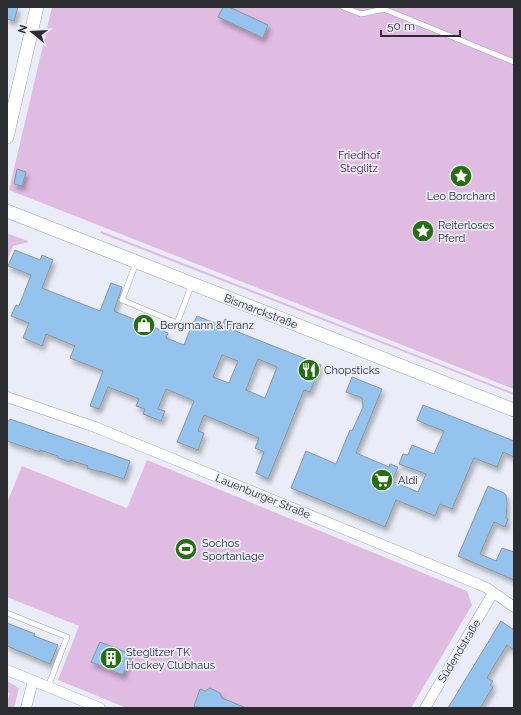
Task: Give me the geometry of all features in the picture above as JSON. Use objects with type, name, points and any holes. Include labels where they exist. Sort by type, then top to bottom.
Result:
[{"type":"street","points":[[7,137],[38,7]]},
{"type":"street","name":"Bismarckstraße","points":[[7,211],[514,410]]},
{"type":"street","name":"Lauenburger Straße","points":[[7,396],[95,427],[478,584],[487,588],[514,607]]},
{"type":"street","name":"Südendstraße","points":[[425,708],[493,593]]},
{"type":"street","points":[[7,670],[100,708]]},
{"type":"street","points":[[26,708],[34,681]]},
{"type":"lane","points":[[343,7],[361,14],[383,8],[514,62]]},
{"type":"lane","points":[[137,262],[122,300],[177,323],[192,284]]},
{"type":"lane","points":[[7,613],[67,637],[48,687]]},
{"type":"green space","name":"Friedhof Steglitz","points":[[52,7],[514,7],[514,389],[9,190]]},
{"type":"green space","points":[[101,231],[514,393],[514,395],[100,233]]},
{"type":"green space","points":[[9,234],[28,242],[13,246],[7,261],[7,235]]},
{"type":"green space","name":"Sochos Sportanlage","points":[[147,460],[467,591],[472,605],[411,708],[127,708],[58,680],[79,626],[7,597],[7,503],[22,466],[127,508]]},
{"type":"green space","points":[[7,681],[19,688],[14,708],[7,708],[10,693],[7,692]]},
{"type":"building","points":[[7,7],[18,7],[14,21],[7,19]]},
{"type":"building","points":[[223,7],[229,7],[268,25],[263,38],[218,17]]},
{"type":"building","points":[[17,169],[26,172],[22,186],[14,184]]},
{"type":"building","points":[[15,250],[40,260],[42,255],[53,260],[42,288],[100,311],[111,283],[122,287],[114,311],[168,333],[166,338],[184,345],[197,316],[222,326],[225,319],[236,323],[233,330],[321,365],[310,392],[304,390],[268,479],[256,473],[264,452],[255,448],[259,438],[204,415],[198,431],[204,433],[198,450],[177,442],[194,401],[166,389],[158,409],[165,411],[161,421],[143,414],[145,409],[136,406],[139,399],[108,387],[99,409],[90,406],[103,371],[70,358],[75,346],[46,334],[42,346],[23,338],[29,323],[11,316],[16,305],[19,306],[31,275],[8,266]],"holes":[[[222,355],[238,361],[229,383],[213,377]],[[258,359],[277,367],[265,398],[246,390]]]},
{"type":"building","points":[[352,377],[382,389],[356,453],[389,467],[390,464],[398,467],[392,481],[418,492],[426,474],[399,464],[403,454],[408,455],[412,445],[434,454],[444,431],[417,420],[423,405],[514,441],[514,457],[503,452],[497,467],[474,458],[452,509],[440,504],[435,516],[396,500],[385,527],[291,488],[306,451],[336,464],[350,430],[352,431],[363,407],[362,398],[346,392]]},
{"type":"building","points":[[10,419],[130,461],[124,479],[87,468],[88,466],[70,460],[70,462],[58,458],[58,456],[40,450],[40,452],[7,441],[7,420],[9,421]]},
{"type":"building","points":[[488,486],[506,495],[506,518],[508,519],[505,527],[494,522],[480,554],[496,561],[502,548],[514,552],[514,580],[458,556]]},
{"type":"building","points":[[501,621],[514,630],[514,650],[507,645],[492,669],[487,678],[493,681],[490,685],[493,687],[480,708],[448,708]]},
{"type":"building","points":[[7,623],[35,634],[34,636],[58,645],[50,664],[7,646]]},
{"type":"building","name":"Steglitzer TK Hockey Clubhaus","points":[[100,642],[131,654],[123,675],[91,662]]},
{"type":"building","points":[[210,688],[220,693],[222,698],[246,708],[199,708],[194,706],[200,689],[205,691]]},
{"type":"place","name":"Leo Borchard","points":[[461,176]]},
{"type":"place","name":"Reiterloses Pferd","points":[[423,231]]},
{"type":"place","name":"Bergmann & Franz","points":[[144,325]]},
{"type":"place","name":"Chopsticks","points":[[309,370]]},
{"type":"place","name":"Aldi","points":[[382,480]]},
{"type":"place","name":"Sochos Sportanlage","points":[[186,549]]},
{"type":"place","name":"Steglitzer TK Hockey Clubhaus","points":[[111,658]]}]
